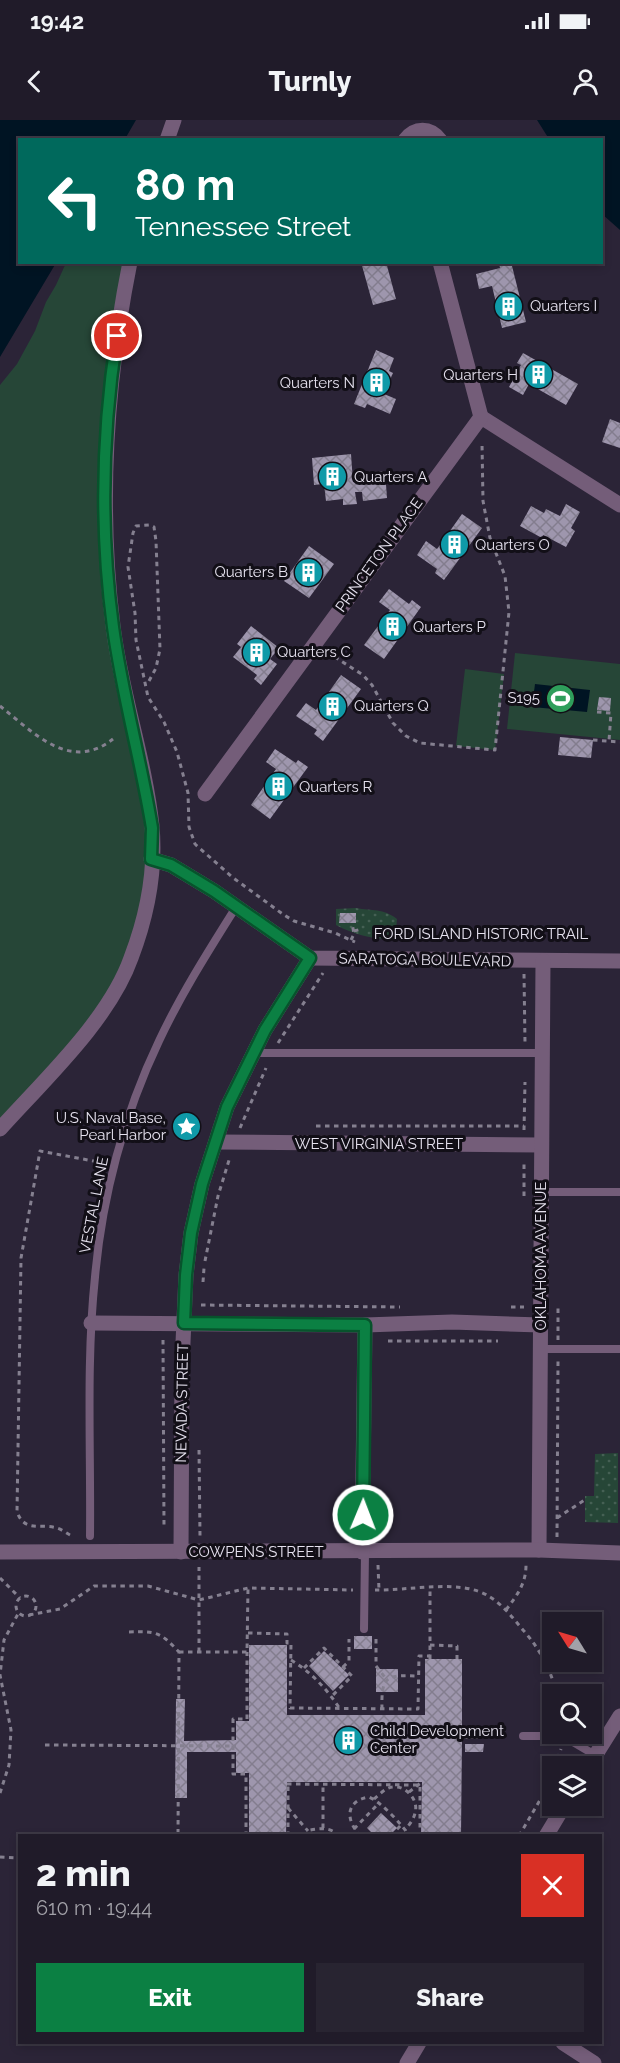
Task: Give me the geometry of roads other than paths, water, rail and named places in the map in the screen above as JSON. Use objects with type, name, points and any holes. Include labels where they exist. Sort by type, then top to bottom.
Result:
[{"type":"street","points":[[167,138],[174,120]]},
{"type":"street","points":[[407,138],[421,130],[433,133],[438,138]]},
{"type":"street","points":[[0,1129],[83,1036],[118,986],[145,917],[150,892],[152,828],[113,626],[104,490],[114,352],[130,264]]},
{"type":"street","points":[[441,264],[481,417],[620,505]]},
{"type":"street","name":"PRINCETON PLACE","points":[[205,794],[481,417]]},
{"type":"street","points":[[151,859],[171,865],[310,958]]},
{"type":"street","name":"SARATOGA BOULEVARD","points":[[310,958],[620,961]]},
{"type":"street","name":"NEVADA STREET","points":[[181,1552],[191,1323],[186,1275],[191,1233],[202,1184],[227,1107],[253,1053],[310,958]]},
{"type":"street","name":"OKLAHOMA AVENUE","points":[[539,1550],[543,962]]},
{"type":"street","name":"WEST VIRGINIA STREET","points":[[216,1142],[541,1145]]},
{"type":"street","points":[[91,1323],[365,1325],[452,1322],[541,1324]]},
{"type":"street","points":[[363,1552],[365,1325]]},
{"type":"street","name":"COWPENS STREET","points":[[0,1552],[539,1550],[620,1554]]},
{"type":"street","points":[[595,1756],[620,1716]]},
{"type":"street","points":[[547,1834],[558,1816]]},
{"type":"street","points":[[407,2063],[418,2044]]},
{"type":"street","points":[[564,2044],[594,2063]]},
{"type":"lane","name":"VESTAL LANE","points":[[90,1536],[91,1323],[95,1275],[115,1165],[136,1098],[158,1044],[189,983],[236,907]]},
{"type":"lane","points":[[253,1053],[542,1053]]},
{"type":"lane","points":[[541,1192],[620,1192]]},
{"type":"lane","points":[[540,1349],[620,1350]]},
{"type":"lane","points":[[363,1552],[364,1629]]},
{"type":"lane","points":[[523,1736],[563,1736],[586,1756]]},
{"type":"water","points":[[0,120],[136,120],[126,138],[18,138],[18,264],[55,264],[0,357]]},
{"type":"water","points":[[537,120],[620,120],[620,230],[603,215],[603,138],[548,138]]},
{"type":"water","name":"S195","points":[[535,684],[590,690],[587,712],[532,707]]},
{"type":"place","name":"Quarters I","points":[[509,306]]},
{"type":"place","name":"Quarters H","points":[[539,375]]},
{"type":"place","name":"Quarters N","points":[[376,383]]},
{"type":"place","name":"Quarters A","points":[[333,477]]},
{"type":"place","name":"Quarters O","points":[[454,545]]},
{"type":"place","name":"Quarters B","points":[[309,572]]},
{"type":"place","name":"Quarters P","points":[[392,627]]},
{"type":"place","name":"Quarters C","points":[[256,652]]},
{"type":"place","name":"S195","points":[[561,698]]},
{"type":"place","name":"Quarters Q","points":[[333,706]]},
{"type":"place","name":"Quarters R","points":[[278,787]]},
{"type":"place","name":"U.S. Naval Base, Pearl Harbor","points":[[187,1127]]},
{"type":"place","name":"Child Development Center","points":[[349,1740]]}]
